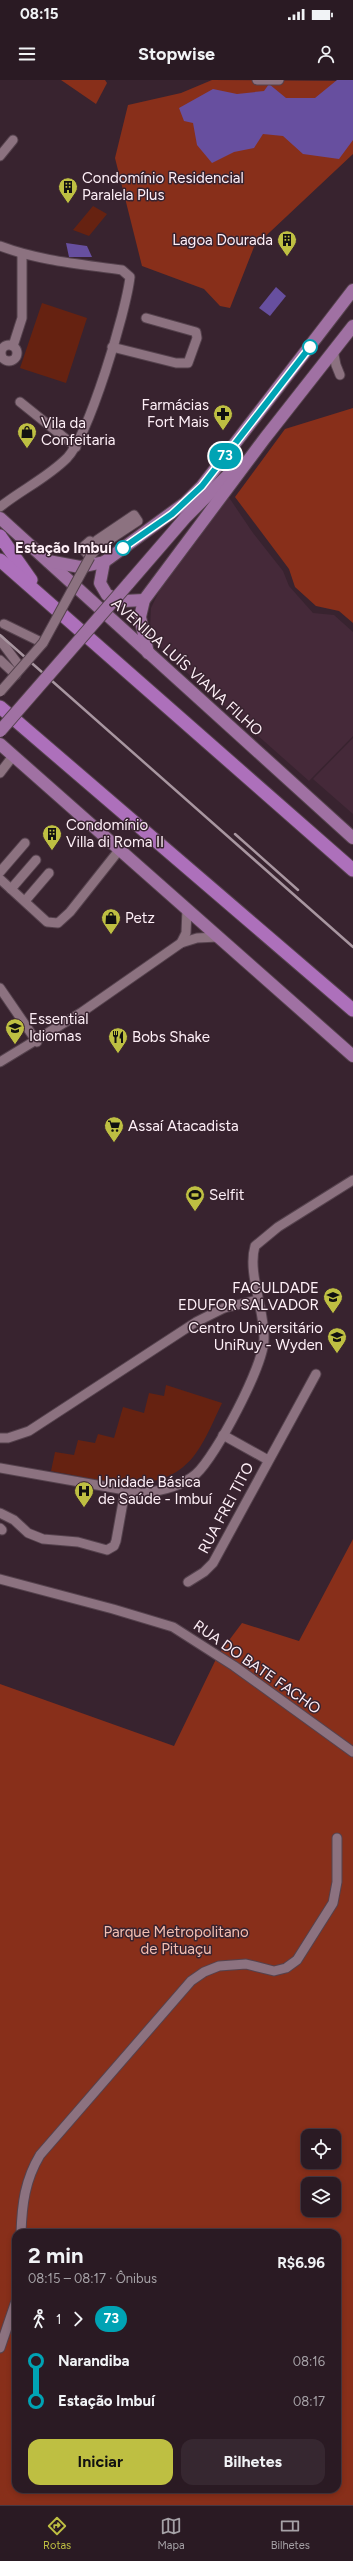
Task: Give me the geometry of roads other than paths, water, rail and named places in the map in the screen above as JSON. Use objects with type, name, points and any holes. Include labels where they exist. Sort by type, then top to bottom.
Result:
[{"type":"highway","points":[[0,536],[41,595]]},
{"type":"highway","points":[[0,560],[353,870]]},
{"type":"highway","points":[[3,711],[353,1010]]},
{"type":"main road","points":[[44,559],[62,565],[80,567],[104,562],[172,514],[202,486],[353,290]]},
{"type":"main road","points":[[148,653],[140,617],[144,600],[265,438],[353,326]]},
{"type":"main road","points":[[0,731],[185,518],[265,438]]},
{"type":"main road","name":"AVENIDA LUÍS VIANA FILHO","points":[[0,518],[353,838]]},
{"type":"main road","points":[[104,562],[100,575],[100,583],[107,595],[124,602],[144,600]]},
{"type":"main road","points":[[0,744],[353,1056]]},
{"type":"street","points":[[257,80],[279,80]]},
{"type":"street","points":[[0,156],[13,140]]},
{"type":"street","points":[[0,246],[22,254],[51,261],[122,270],[128,274],[130,282],[94,404],[76,447],[54,470],[0,507]]},
{"type":"street","points":[[12,346],[22,318],[22,254]]},
{"type":"street","points":[[112,347],[176,364],[188,363],[197,338],[196,332],[146,318]]},
{"type":"street","points":[[7,346],[12,346],[17,353],[11,361],[2,358],[1,350],[7,346]]},
{"type":"street","points":[[333,350],[340,375]]},
{"type":"street","points":[[20,402],[76,447]]},
{"type":"street","points":[[0,692],[43,643],[90,557],[97,548],[138,521],[134,515],[97,540],[99,542],[123,526]]},
{"type":"street","points":[[98,533],[106,526]]},
{"type":"street","points":[[90,541],[82,548],[90,557]]},
{"type":"street","points":[[4,624],[43,643]]},
{"type":"street","points":[[0,640],[19,672]]},
{"type":"street","points":[[1,665],[19,672]]},
{"type":"street","points":[[0,773],[13,756]]},
{"type":"street","points":[[0,872],[25,843]]},
{"type":"street","points":[[0,879],[48,922],[58,924],[70,912],[120,849]]},
{"type":"street","points":[[11,889],[36,860]]},
{"type":"street","points":[[25,901],[49,873]]},
{"type":"street","points":[[181,943],[186,933],[187,909]]},
{"type":"street","points":[[0,1062],[37,1042],[181,943],[196,938],[218,937]]},
{"type":"street","points":[[0,988],[37,1042]]},
{"type":"street","points":[[0,1468],[125,1491],[149,1492],[181,1484],[196,1473],[223,1435],[258,1367],[262,1353],[264,1339],[253,1257],[257,1242],[353,1180]]},
{"type":"street","points":[[0,1438],[8,1438],[29,1431],[196,1322],[224,1308],[258,1300]]},
{"type":"street","name":"RUA FREI TITO","points":[[188,1582],[204,1572],[213,1563],[316,1374]]},
{"type":"street","name":"RUA FREI TITO","points":[[223,1435],[268,1460]]},
{"type":"street","points":[[0,1513],[14,1520],[28,1533],[43,1539],[78,1542],[107,1550],[114,1546],[116,1541],[125,1491]]},
{"type":"street","name":"RUA DO BATE FACHO","points":[[0,1580],[113,1609],[174,1627],[234,1666],[353,1752]]},
{"type":"street","points":[[21,2229],[24,2194],[30,2174],[40,2155],[191,1981],[204,1972],[219,1966],[246,1964],[274,1970],[286,1968],[297,1960],[333,1903],[337,1882],[337,1838]]},
{"type":"street","points":[[0,2348],[12,2313]]},
{"type":"railway","points":[[0,635],[353,947]]},
{"type":"railway","points":[[235,834],[298,890]]},
{"type":"place","name":"Condomínio Residencial Paralela Plus","points":[[68,204]]},
{"type":"place","name":"Lagoa Dourada","points":[[287,257]]},
{"type":"place","name":"Farmácias Fort Mais","points":[[223,431]]},
{"type":"place","name":"Vila da Confeitaria","points":[[27,449]]},
{"type":"place","name":"Estação Imbuí","points":[[123,548]]},
{"type":"place","name":"Condomínio Villa di Roma II","points":[[52,851]]},
{"type":"place","name":"Petz","points":[[111,935]]},
{"type":"place","name":"Essential Idiomas","points":[[15,1045]]},
{"type":"place","name":"Bobs Shake","points":[[118,1054]]},
{"type":"place","name":"Assaí Atacadista","points":[[114,1143]]},
{"type":"place","name":"Selfit","points":[[195,1212]]},
{"type":"place","name":"FACULDADE EDUFOR SALVADOR","points":[[333,1314]]},
{"type":"place","name":"Centro Universitário UniRuy - Wyden","points":[[337,1354]]},
{"type":"place","name":"Unidade Básica de Saúde - Imbuí","points":[[84,1508]]},
{"type":"park label","name":"Parque Metropolitano de Pituaçu","points":[[176,1940]]}]
